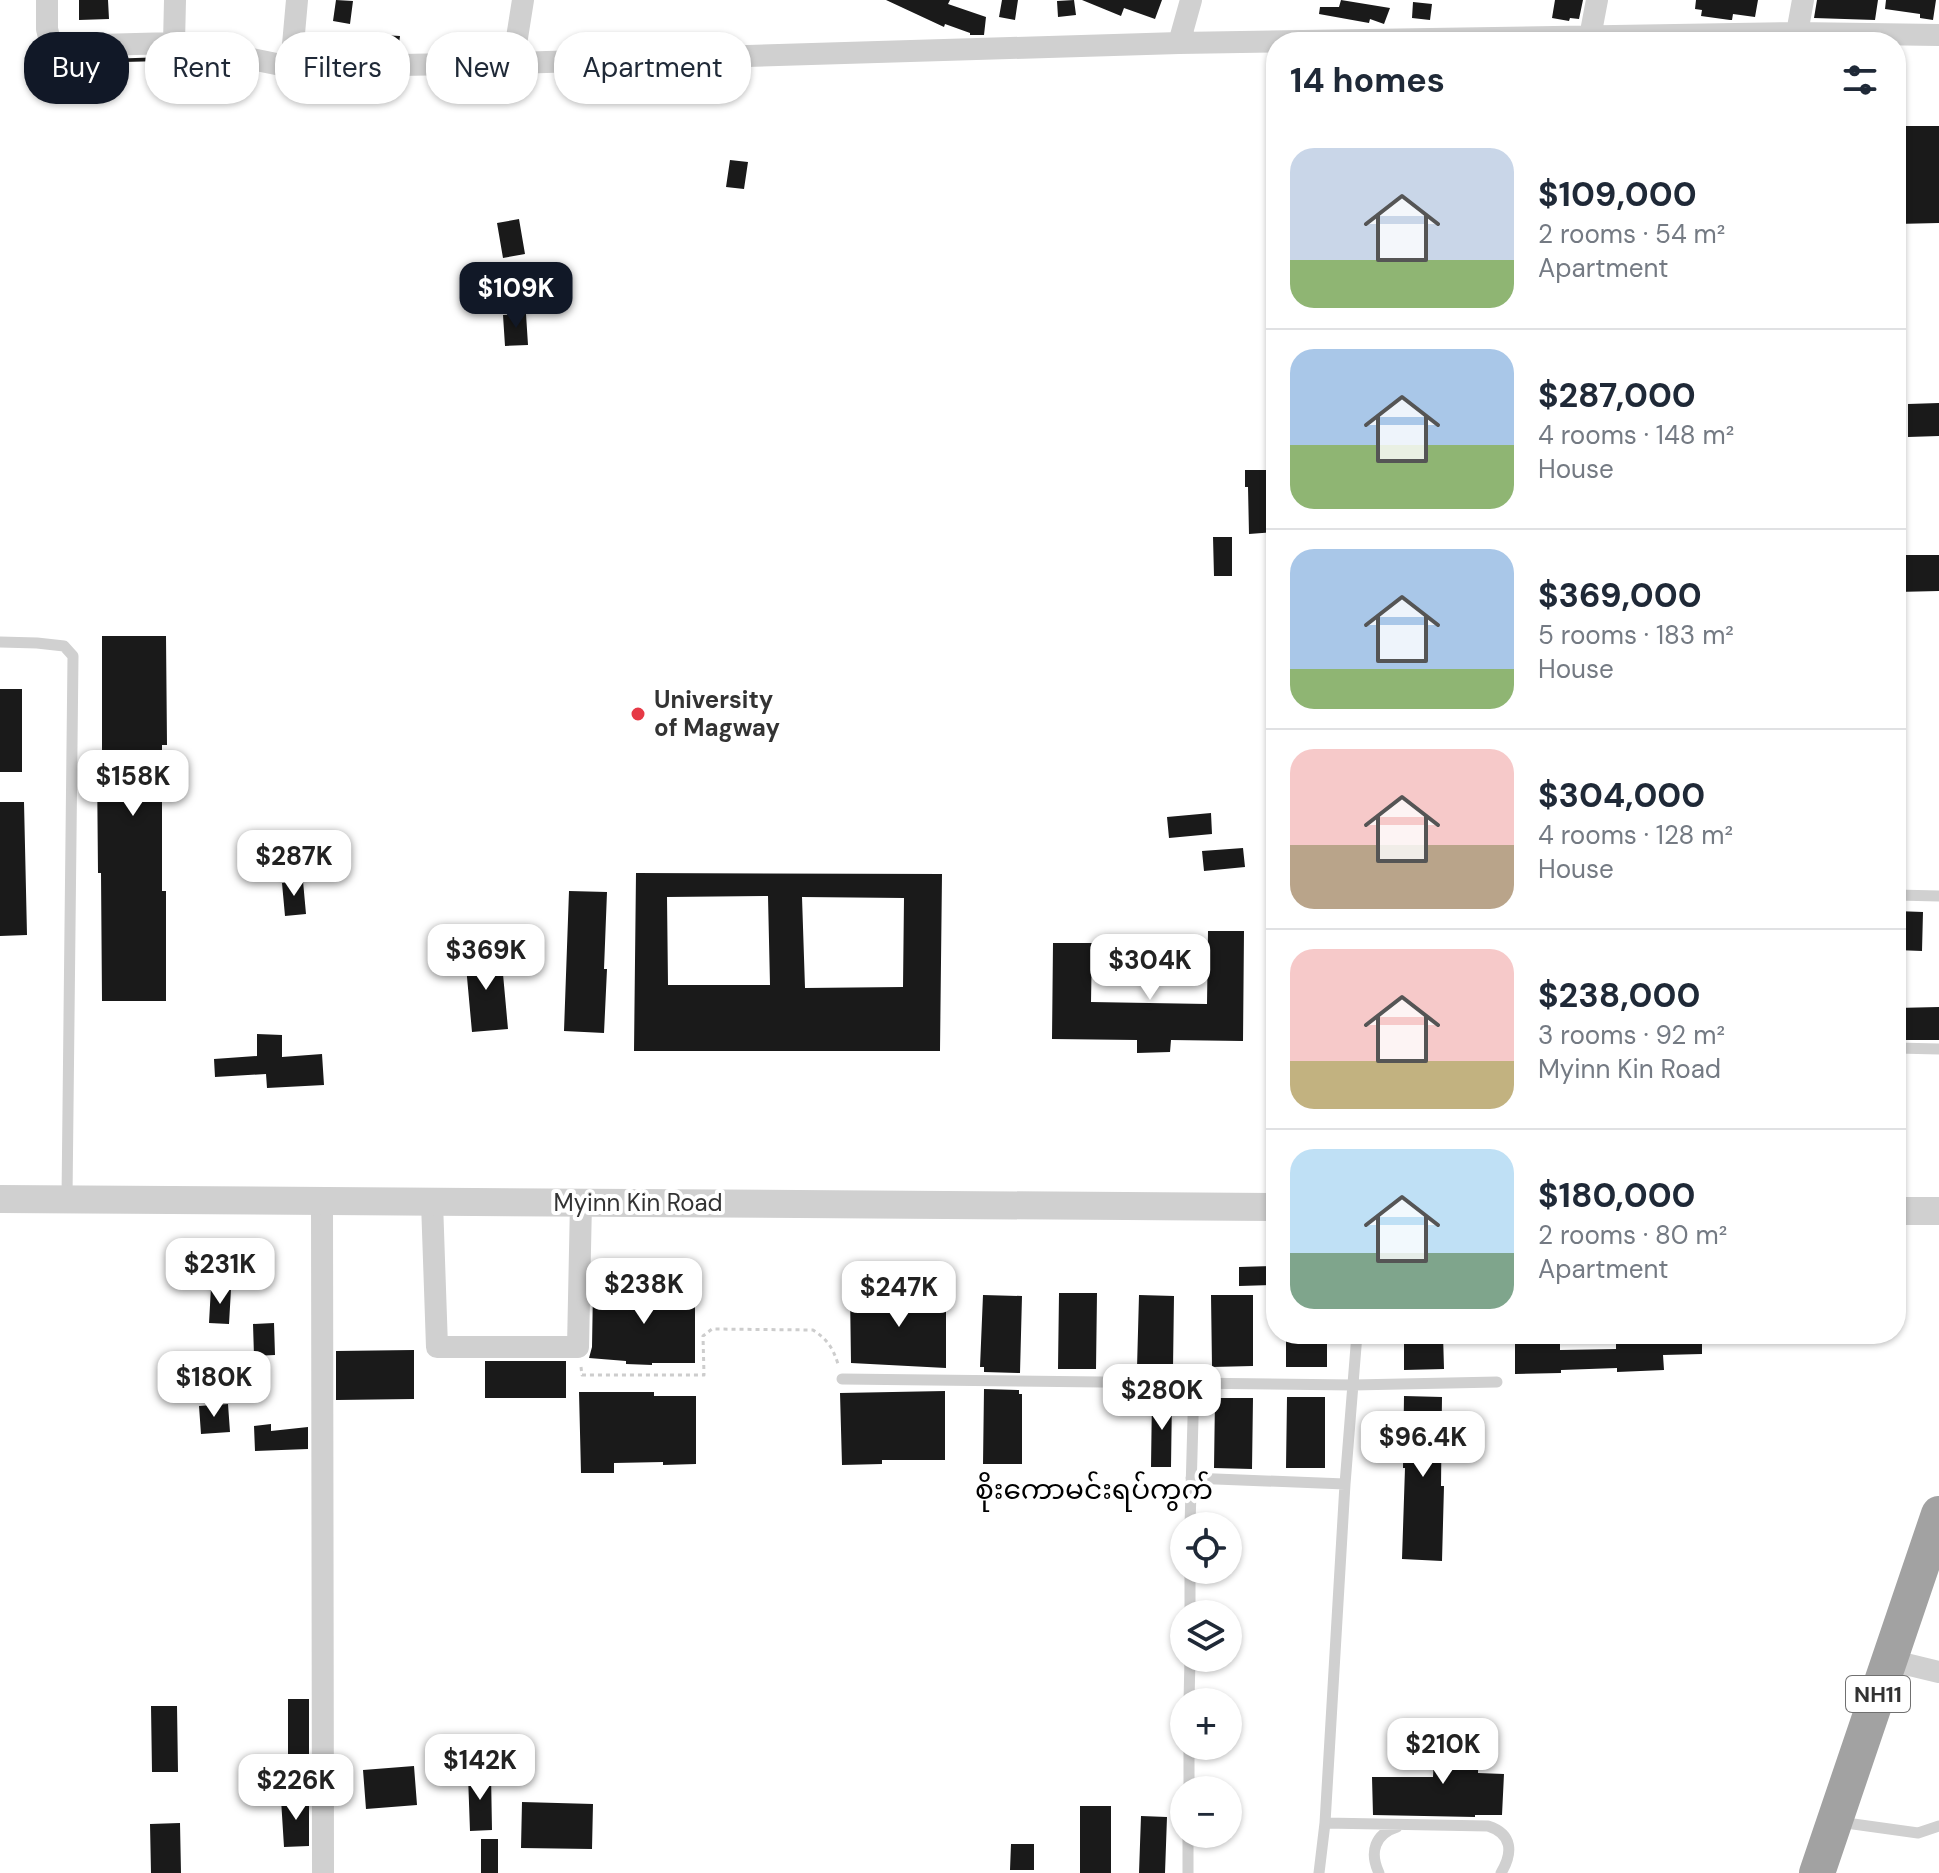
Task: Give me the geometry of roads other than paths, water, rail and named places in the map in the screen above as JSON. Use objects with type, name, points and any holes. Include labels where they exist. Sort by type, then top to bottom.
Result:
[{"type":"highway","name":"NH11","points":[[1817,1873],[1939,1514]]},
{"type":"street","points":[[47,0],[50,41],[60,46],[145,44]]},
{"type":"street","points":[[174,32],[175,0]]},
{"type":"street","points":[[294,32],[297,0]]},
{"type":"street","points":[[518,32],[523,0]]},
{"type":"street","points":[[1179,43],[1191,0]]},
{"type":"street","points":[[1591,32],[1597,0]]},
{"type":"street","points":[[1797,32],[1803,0]]},
{"type":"street","points":[[1906,35],[1939,35]]},
{"type":"street","points":[[538,62],[1266,42]]},
{"type":"street","name":"Myinn Kin Road","points":[[0,1199],[1266,1207]]},
{"type":"street","points":[[322,1201],[323,1873]]},
{"type":"street","points":[[432,1202],[437,1347],[578,1347],[581,1202]]},
{"type":"street","points":[[1906,1211],[1939,1211]]},
{"type":"street","points":[[1889,1660],[1939,1672]]},
{"type":"lane","points":[[0,642],[64,646],[73,656],[67,1199]]},
{"type":"lane","points":[[1906,895],[1939,896]]},
{"type":"lane","points":[[1906,1048],[1939,1049]]},
{"type":"lane","points":[[1319,1873],[1325,1823],[1356,1344]]},
{"type":"lane","points":[[842,1379],[1353,1385],[1497,1382]]},
{"type":"lane","points":[[1190,1512],[1194,1383]]},
{"type":"lane","points":[[1191,1478],[1345,1484]]},
{"type":"lane","points":[[1835,1821],[1918,1833],[1939,1826]]},
{"type":"lane","points":[[1325,1823],[1488,1826],[1506,1837],[1508,1862],[1501,1873]]},
{"type":"lane","points":[[1379,1873],[1375,1865],[1377,1841],[1383,1833],[1406,1825]]},
{"type":"lane","points":[[1188,1848],[1188,1873]]},
{"type":"place","name":"University of Magway","points":[[638,714]]},
{"type":"district","name":"စိုးကောမင်းရပ်ကွက်","points":[[1094,1489]]}]
